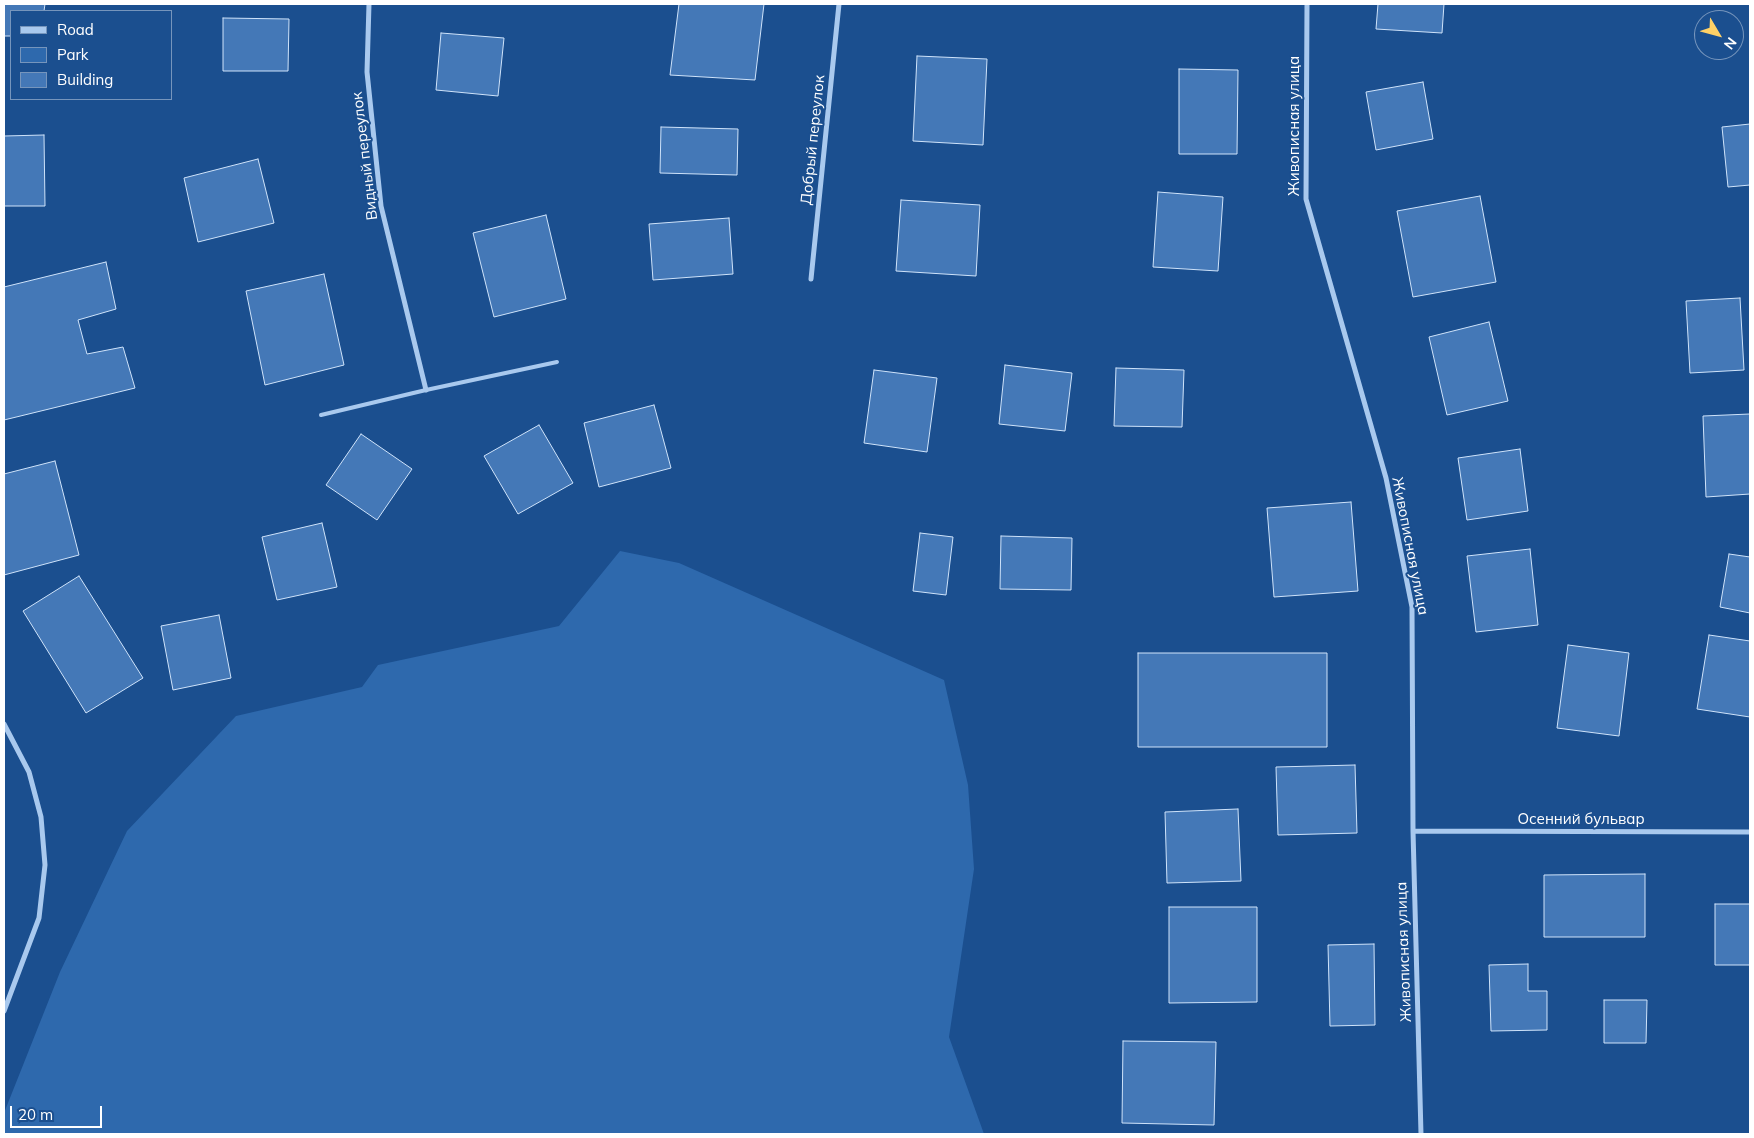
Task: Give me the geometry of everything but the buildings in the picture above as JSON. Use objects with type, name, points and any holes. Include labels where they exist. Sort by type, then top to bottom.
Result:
[{"type":"street","name":"Видный переулок","points":[[369,4],[368,72],[380,206],[426,390]]},
{"type":"street","name":"Добрый переулок","points":[[812,279],[839,4]]},
{"type":"street","name":"Живописная улица","points":[[1307,4],[1306,198],[1386,478],[1412,607],[1413,832],[1422,1134]]},
{"type":"street","points":[[4,724],[29,772],[41,817],[45,865],[39,918],[4,1012]]},
{"type":"street","name":"Осенний бульвар","points":[[1413,832],[1750,832]]},
{"type":"lane","points":[[321,415],[557,362]]},
{"type":"green space","points":[[620,551],[679,563],[944,680],[968,785],[974,869],[949,1037],[984,1134],[4,1134],[4,1113],[60,972],[127,831],[236,716],[362,687],[378,665],[559,626]]}]
